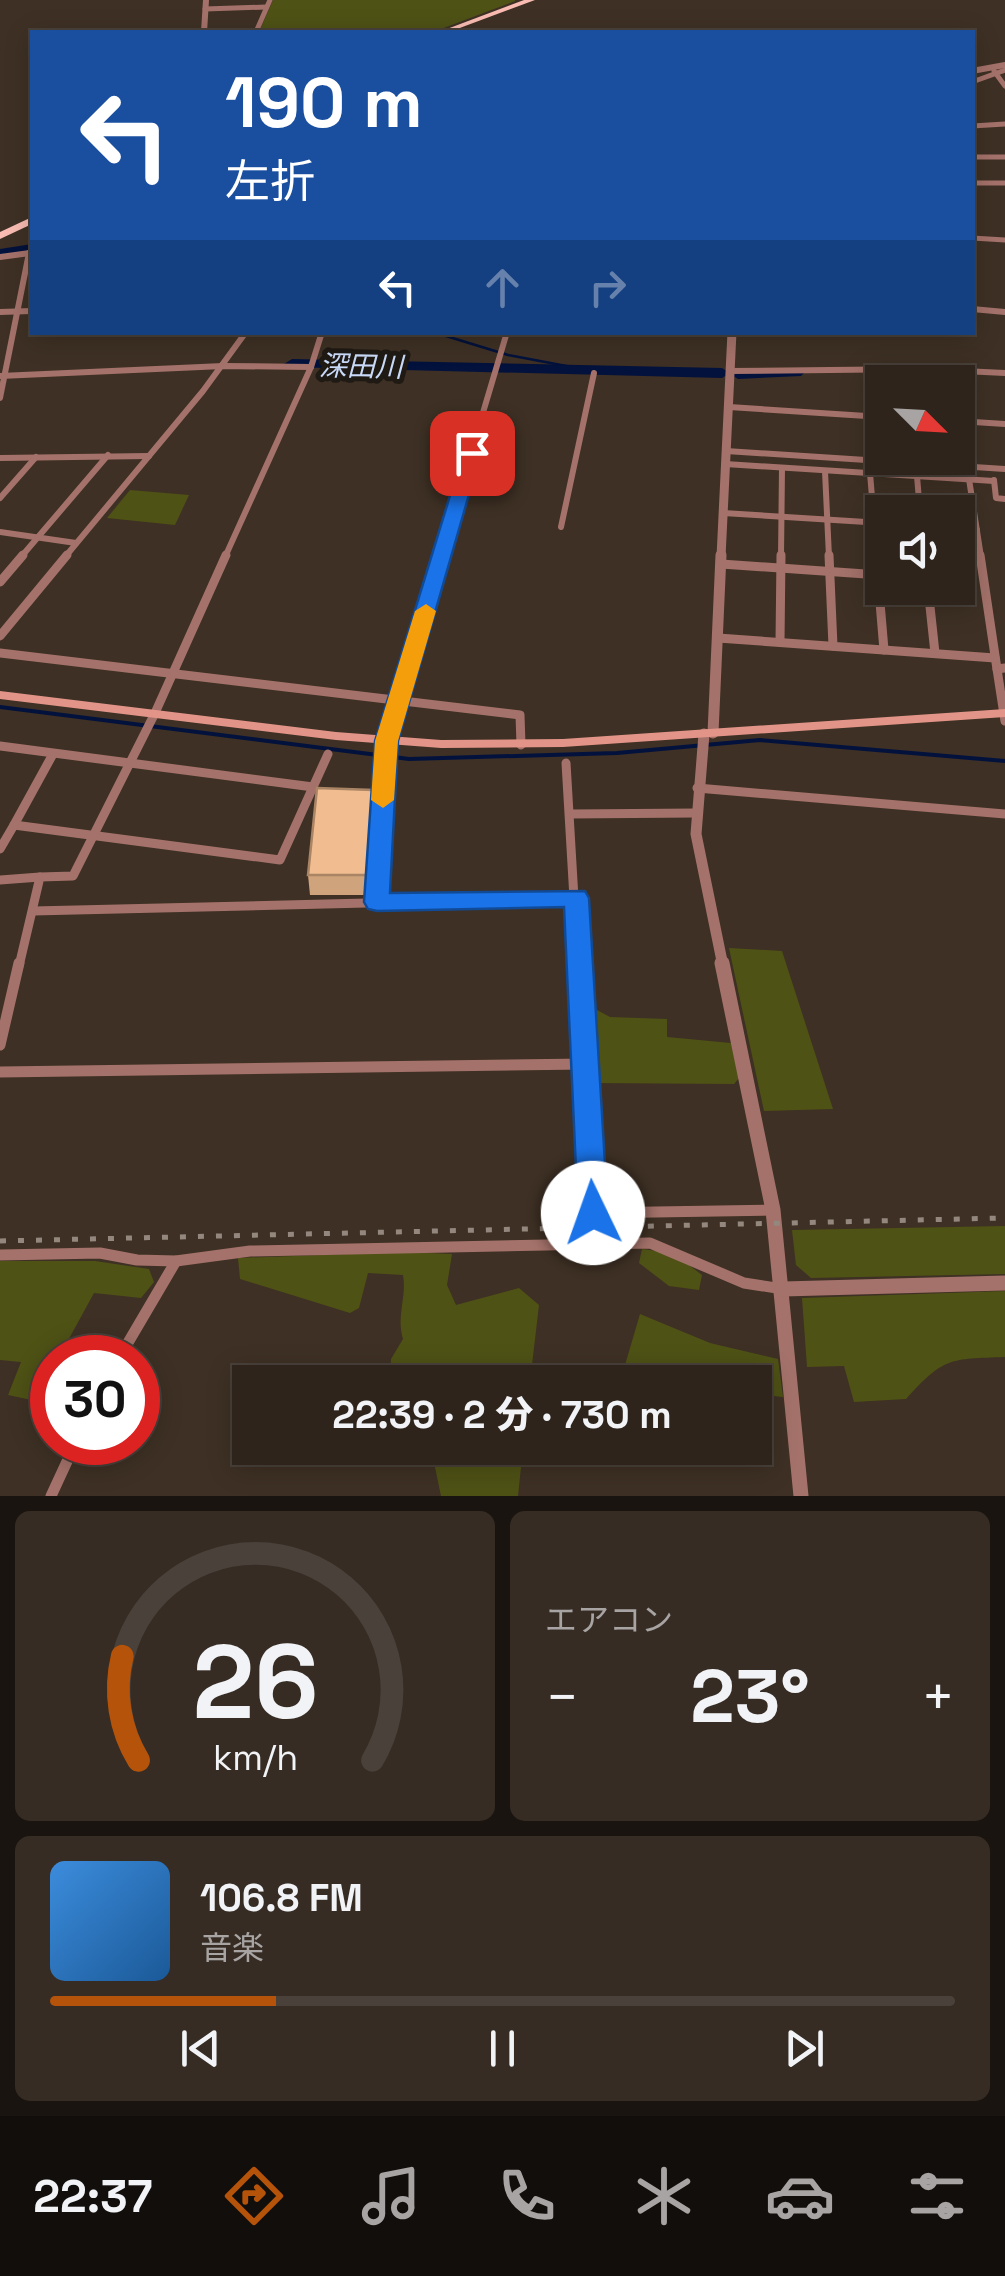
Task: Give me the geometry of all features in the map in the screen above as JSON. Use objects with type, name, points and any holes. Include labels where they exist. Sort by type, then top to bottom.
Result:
[{"type":"main road","points":[[448,30],[529,0]]},
{"type":"main road","points":[[0,236],[30,221]]},
{"type":"main road","points":[[0,695],[386,741],[521,745],[1004,715]]},
{"type":"street","points":[[204,30],[205,4],[268,3],[257,30]]},
{"type":"street","points":[[975,81],[1005,67]]},
{"type":"street","points":[[975,71],[995,71]]},
{"type":"street","points":[[995,71],[1005,86]]},
{"type":"street","points":[[975,126],[1005,124]]},
{"type":"street","points":[[975,157],[1005,157]]},
{"type":"street","points":[[975,183],[1005,183]]},
{"type":"street","points":[[975,238],[1005,240]]},
{"type":"street","points":[[0,257],[30,253]]},
{"type":"street","points":[[0,398],[30,258]]},
{"type":"street","points":[[975,310],[1005,312]]},
{"type":"street","points":[[0,312],[30,311]]},
{"type":"street","points":[[0,636],[223,366],[244,335]]},
{"type":"street","points":[[0,880],[73,876],[155,712],[311,367],[321,335]]},
{"type":"street","points":[[377,902],[386,741],[506,335]]},
{"type":"street","points":[[732,335],[718,638],[696,813],[699,854],[774,1210],[801,1496]]},
{"type":"street","points":[[2,376],[223,366],[311,367]]},
{"type":"street","points":[[730,371],[921,369],[1005,373]]},
{"type":"street","points":[[561,527],[594,374]]},
{"type":"street","points":[[728,407],[865,415]]},
{"type":"street","points":[[975,422],[1005,424]]},
{"type":"street","points":[[726,451],[1005,469]]},
{"type":"street","points":[[0,582],[108,455]]},
{"type":"street","points":[[0,458],[149,456]]},
{"type":"street","points":[[0,498],[36,457]]},
{"type":"street","points":[[725,464],[865,474]]},
{"type":"street","points":[[780,642],[782,468]]},
{"type":"street","points":[[992,468],[996,498],[1005,499]]},
{"type":"street","points":[[826,471],[833,646]]},
{"type":"street","points":[[894,475],[994,482]]},
{"type":"street","points":[[917,476],[919,495]]},
{"type":"street","points":[[970,480],[1004,715]]},
{"type":"street","points":[[723,513],[865,522]]},
{"type":"street","points":[[0,532],[76,543]]},
{"type":"street","points":[[721,564],[865,574]]},
{"type":"street","points":[[882,605],[884,650]]},
{"type":"street","points":[[930,605],[935,653]]},
{"type":"street","points":[[718,638],[935,653],[999,665]]},
{"type":"street","points":[[0,653],[520,715],[521,745]]},
{"type":"street","points":[[0,746],[313,787]]},
{"type":"street","points":[[0,849],[52,754]]},
{"type":"street","points":[[14,825],[280,860],[328,754]]},
{"type":"street","points":[[566,762],[593,1213],[774,1210]]},
{"type":"street","points":[[697,788],[1005,814]]},
{"type":"street","points":[[570,814],[696,813]]},
{"type":"street","points":[[0,1045],[40,877]]},
{"type":"street","points":[[33,911],[576,898]]},
{"type":"street","points":[[0,1072],[586,1064]]},
{"type":"street","points":[[0,1255],[100,1253],[136,1260],[176,1260],[250,1251],[650,1242],[677,1250],[746,1287],[1005,1284]]},
{"type":"street","points":[[132,1335],[176,1260]]},
{"type":"street","points":[[50,1496],[65,1465]]},
{"type":"shaded area","points":[[273,0],[515,0],[438,30],[260,30]]},
{"type":"shaded area","points":[[130,490],[189,495],[175,525],[107,518]]},
{"type":"shaded area","points":[[729,948],[782,951],[833,1109],[764,1111]]},
{"type":"shaded area","points":[[586,1004],[610,1017],[667,1019],[667,1037],[731,1043],[739,1078],[734,1084],[590,1083]]},
{"type":"shaded area","points":[[1005,1226],[1005,1274],[811,1278],[796,1265],[792,1230]]},
{"type":"shaded area","points":[[642,1249],[673,1253],[702,1275],[699,1290],[669,1286],[639,1263]]},
{"type":"shaded area","points":[[452,1254],[447,1285],[456,1305],[519,1288],[539,1305],[532,1365],[391,1365],[403,1339],[403,1275],[368,1273],[359,1308],[350,1313],[240,1279],[238,1258]]},
{"type":"shaded area","points":[[0,1261],[95,1261],[149,1269],[154,1282],[141,1298],[94,1293],[71,1335],[30,1335],[30,1400],[8,1395],[21,1362],[0,1360]]},
{"type":"shaded area","points":[[1005,1291],[1005,1357],[949,1363],[906,1399],[854,1402],[844,1366],[807,1367],[802,1298]]},
{"type":"shaded area","points":[[640,1314],[710,1343],[778,1359],[783,1397],[772,1396],[772,1365],[625,1365]]},
{"type":"shaded area","points":[[435,1465],[521,1465],[518,1496],[441,1496]]},
{"type":"building","points":[[317,788],[373,790],[368,875],[308,875]]},
{"type":"waterway","points":[[0,253],[30,248]]},
{"type":"waterway","points":[[443,335],[508,355],[593,371]]},
{"type":"waterway","name":"深田川","points":[[292,364],[722,373]]},
{"type":"waterway","name":"深田川","points":[[738,374],[796,373]]},
{"type":"waterway","points":[[0,707],[409,759],[617,753],[760,740],[1005,761]]},
{"type":"railway","points":[[0,1241],[1005,1218]]},
{"type":"slow traffic","points":[[383,800],[386,741],[426,611]]},
{"type":"route","points":[[472,453],[386,741],[377,902],[576,898],[593,1213]]}]
